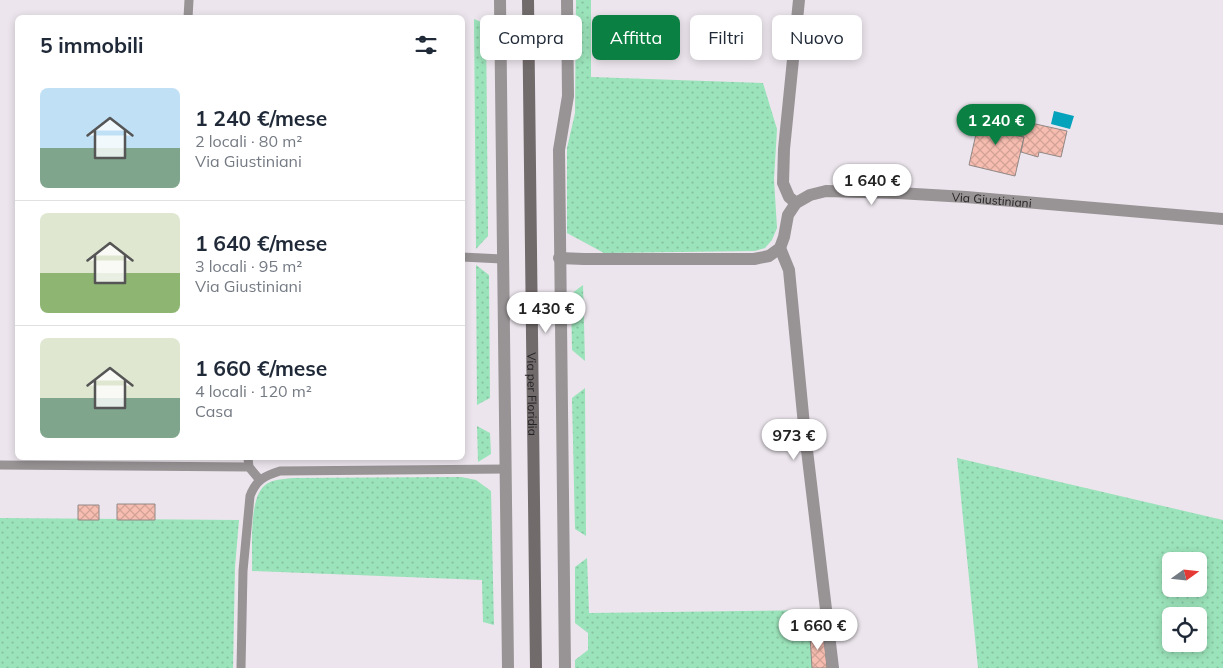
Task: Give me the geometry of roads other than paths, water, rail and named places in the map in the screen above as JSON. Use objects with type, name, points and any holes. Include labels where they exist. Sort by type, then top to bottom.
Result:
[{"type":"main road","name":"Via per Floridia","points":[[528,0],[536,668]]},
{"type":"street","points":[[500,0],[508,668]]},
{"type":"street","points":[[565,668],[559,150],[568,96],[567,0]]},
{"type":"street","points":[[559,258],[754,259],[769,256],[780,248],[788,215],[796,203],[789,197],[783,183],[783,174],[799,0]]},
{"type":"street","name":"Via Giustiniani","points":[[796,203],[810,195],[826,191],[898,192],[1223,219]]},
{"type":"street","points":[[780,248],[789,270],[804,425],[833,668]]},
{"type":"lane","points":[[188,15],[189,0]]},
{"type":"lane","points":[[465,257],[502,258]]},
{"type":"lane","points":[[248,460],[249,467],[259,479]]},
{"type":"lane","points":[[0,465],[249,467]]},
{"type":"lane","points":[[240,668],[243,571],[250,496],[253,486],[259,479],[280,471],[506,469]]},
{"type":"water","points":[[1054,111],[1074,116],[1070,129],[1051,124]]}]
